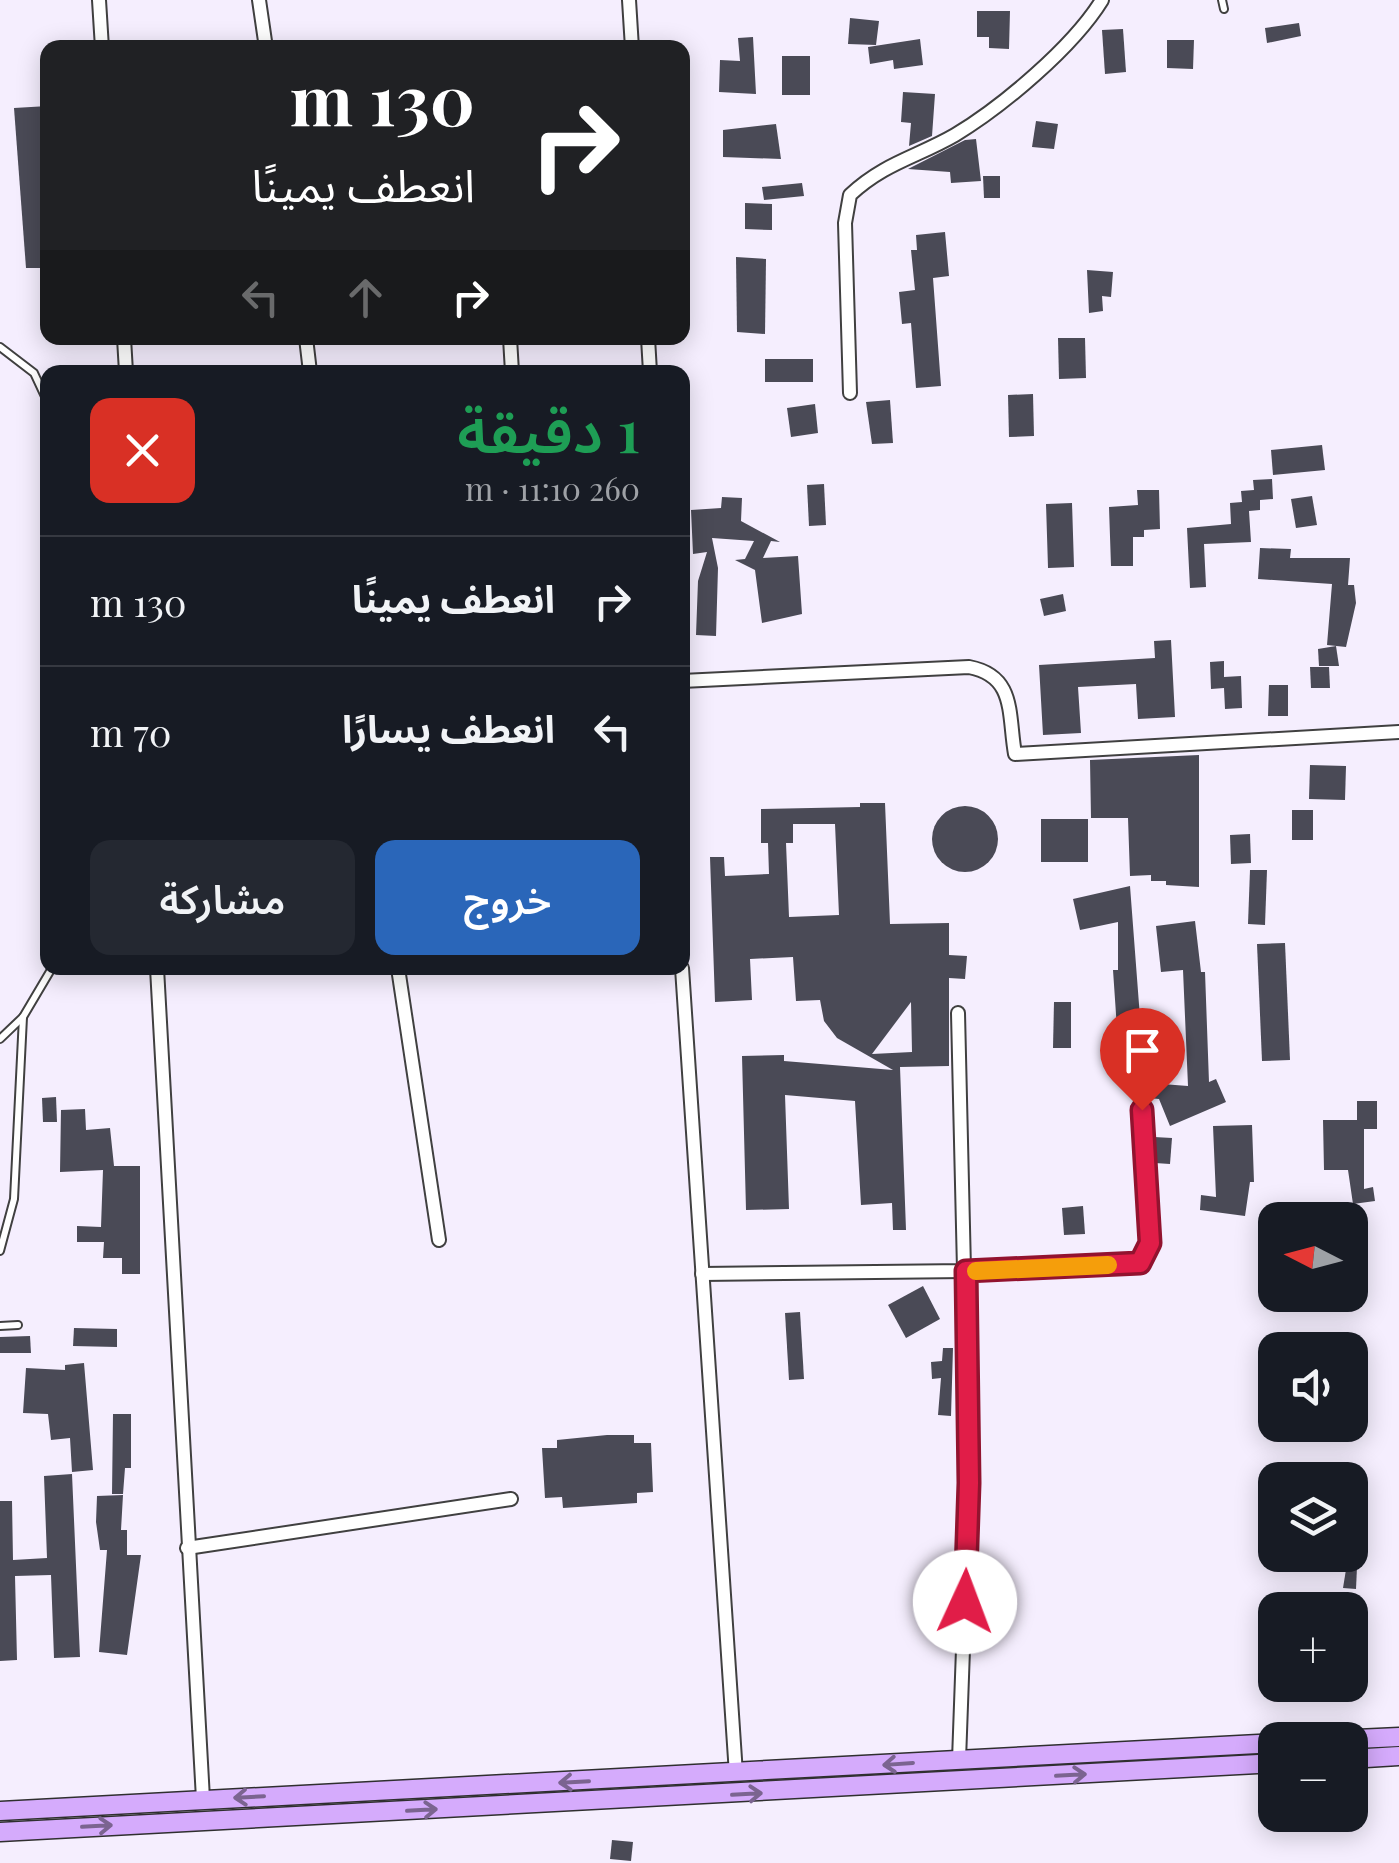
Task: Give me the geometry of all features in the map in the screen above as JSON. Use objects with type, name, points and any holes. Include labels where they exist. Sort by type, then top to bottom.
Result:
[{"type":"street","points":[[98,0],[101,40]]},
{"type":"street","points":[[260,0],[265,40]]},
{"type":"street","points":[[629,0],[632,40]]},
{"type":"street","points":[[850,393],[845,223],[850,195],[895,160],[968,127],[1062,47],[1102,0]]},
{"type":"street","points":[[690,681],[969,667],[992,671],[1004,684],[1015,754],[1399,732]]},
{"type":"street","points":[[157,975],[203,1799]]},
{"type":"street","points":[[399,975],[439,1240]]},
{"type":"street","points":[[682,975],[736,1774]]},
{"type":"street","points":[[958,1013],[969,1483],[959,1760]]},
{"type":"street","points":[[702,1274],[966,1271],[1140,1263],[1150,1243],[1142,1110]]},
{"type":"street","points":[[187,1548],[511,1499]]},
{"type":"street","points":[[1368,1738],[1399,1737]]},
{"type":"street","points":[[0,1811],[1258,1744]]},
{"type":"street","points":[[1368,1757],[1399,1756]]},
{"type":"street","points":[[0,1832],[1258,1764]]},
{"type":"lane","points":[[0,347],[34,374],[40,386]]},
{"type":"lane","points":[[0,1039],[23,1018],[48,975]]},
{"type":"lane","points":[[0,1252],[14,1199],[23,1018]]},
{"type":"lane","points":[[0,1326],[18,1325]]},
{"type":"building","points":[[977,11],[1010,11],[1009,49],[989,48],[989,37],[977,37]]},
{"type":"building","points":[[850,18],[879,21],[876,45],[848,44]]},
{"type":"building","points":[[1299,23],[1301,36],[1267,43],[1265,28]]},
{"type":"building","points":[[1123,29],[1126,72],[1105,74],[1102,30]]},
{"type":"building","points":[[753,37],[756,94],[719,92],[720,60],[740,61],[738,38]]},
{"type":"building","points":[[920,39],[923,65],[894,69],[893,60],[870,64],[868,47]]},
{"type":"building","points":[[1167,40],[1194,40],[1193,69],[1167,68]]},
{"type":"building","points":[[782,56],[810,56],[810,95],[782,95]]},
{"type":"building","points":[[903,92],[935,94],[932,136],[909,146],[911,123],[901,122]]},
{"type":"building","points":[[40,106],[40,268],[26,268],[14,108]]},
{"type":"building","points":[[1036,121],[1058,124],[1054,149],[1032,147]]},
{"type":"building","points":[[776,124],[781,159],[723,157],[723,130]]},
{"type":"building","points":[[976,139],[981,181],[951,183],[950,172],[908,169],[965,140]]},
{"type":"building","points":[[983,176],[1000,176],[1000,198],[984,198]]},
{"type":"building","points":[[802,183],[804,196],[764,200],[762,187]]},
{"type":"building","points":[[745,203],[772,204],[772,230],[745,229]]},
{"type":"building","points":[[945,232],[949,276],[933,278],[941,386],[916,388],[911,323],[902,324],[899,292],[915,290],[911,250],[917,250],[916,235]]},
{"type":"building","points":[[736,257],[766,259],[765,334],[737,332]]},
{"type":"building","points":[[1087,270],[1113,272],[1111,297],[1102,296],[1103,311],[1089,313]]},
{"type":"building","points":[[1058,338],[1085,338],[1086,378],[1059,379]]},
{"type":"building","points":[[765,359],[813,359],[813,382],[765,382]]},
{"type":"building","points":[[1033,394],[1034,436],[1009,437],[1008,395]]},
{"type":"building","points":[[890,400],[893,443],[872,444],[866,402]]},
{"type":"building","points":[[815,404],[818,433],[791,437],[787,408]]},
{"type":"building","points":[[1322,445],[1325,470],[1273,475],[1271,450]]},
{"type":"building","points":[[1272,479],[1273,499],[1260,500],[1260,510],[1249,511],[1251,542],[1204,544],[1206,587],[1190,588],[1187,528],[1231,524],[1230,503],[1242,502],[1241,491],[1254,490],[1253,480]]},
{"type":"building","points":[[824,484],[826,525],[809,526],[807,485]]},
{"type":"building","points":[[1137,490],[1159,490],[1160,529],[1144,530],[1144,537],[1133,537],[1133,566],[1111,566],[1109,507],[1138,505]]},
{"type":"building","points":[[1312,496],[1317,525],[1296,528],[1291,499]]},
{"type":"building","points":[[722,497],[742,498],[741,521],[780,542],[771,541],[763,558],[798,556],[802,614],[762,623],[755,570],[735,560],[745,559],[754,541],[712,538],[718,568],[716,636],[696,635],[698,581],[707,552],[693,554],[691,510],[721,508]]},
{"type":"building","points":[[1072,503],[1074,567],[1048,568],[1046,504]]},
{"type":"building","points":[[1260,548],[1291,549],[1290,558],[1350,558],[1348,585],[1354,585],[1356,603],[1346,647],[1327,645],[1332,584],[1258,579]]},
{"type":"building","points":[[1063,594],[1066,611],[1044,616],[1040,599]]},
{"type":"building","points":[[1171,640],[1175,717],[1138,719],[1136,684],[1078,687],[1081,733],[1043,735],[1039,665],[1155,658],[1154,641]]},
{"type":"building","points":[[1336,646],[1339,666],[1319,666],[1318,649]]},
{"type":"building","points":[[1224,661],[1224,677],[1241,676],[1242,708],[1225,709],[1224,688],[1211,689],[1210,662]]},
{"type":"building","points":[[1310,667],[1329,667],[1330,688],[1311,688]]},
{"type":"building","points":[[1269,685],[1288,685],[1288,716],[1268,716]]},
{"type":"building","points":[[1199,755],[1199,887],[1166,885],[1166,881],[1151,881],[1151,875],[1130,876],[1128,818],[1091,818],[1090,760]]},
{"type":"building","points":[[1310,765],[1346,766],[1345,800],[1309,799]]},
{"type":"building","points":[[860,803],[885,803],[890,924],[949,923],[949,955],[967,956],[965,979],[949,978],[949,1066],[900,1067],[906,1230],[893,1230],[892,1203],[861,1205],[855,1101],[785,1095],[789,1209],[746,1210],[742,1056],[784,1055],[784,1061],[893,1070],[837,1038],[824,1021],[820,1000],[796,1001],[793,957],[750,959],[752,1000],[715,1002],[710,857],[724,857],[725,876],[769,874],[768,843],[761,843],[761,809],[860,807]],"holes":[[[793,824],[835,824],[839,915],[789,917],[786,843],[793,843]],[[911,1002],[912,1052],[872,1054]]]},
{"type":"building","points":[[965,806],[988,816],[998,839],[988,862],[965,872],[942,862],[932,839],[942,816]]},
{"type":"building","points":[[1292,810],[1313,810],[1313,840],[1292,840]]},
{"type":"building","points":[[1041,819],[1088,819],[1088,862],[1041,862]]},
{"type":"building","points":[[1250,834],[1251,863],[1231,864],[1230,835]]},
{"type":"building","points":[[1250,870],[1267,870],[1265,925],[1248,924]]},
{"type":"building","points":[[1130,886],[1143,1057],[1119,1058],[1113,970],[1118,970],[1118,922],[1080,930],[1073,899]]},
{"type":"building","points":[[1195,921],[1201,972],[1205,972],[1209,1082],[1216,1079],[1226,1102],[1170,1126],[1159,1099],[1148,1098],[1149,1083],[1188,1086],[1183,970],[1161,972],[1156,926]]},
{"type":"building","points":[[1285,943],[1290,1060],[1262,1061],[1257,944]]},
{"type":"building","points":[[1054,1002],[1071,1002],[1071,1048],[1053,1048]]},
{"type":"building","points":[[56,1097],[57,1122],[43,1122],[42,1098]]},
{"type":"building","points":[[1357,1101],[1377,1101],[1377,1129],[1364,1129],[1364,1189],[1373,1187],[1375,1201],[1353,1202],[1348,1170],[1324,1170],[1323,1120],[1357,1120]]},
{"type":"building","points":[[85,1109],[86,1130],[110,1128],[114,1166],[140,1166],[140,1274],[122,1274],[122,1258],[103,1258],[104,1242],[77,1242],[77,1226],[101,1227],[103,1170],[60,1172],[61,1110]]},
{"type":"building","points":[[1252,1125],[1254,1182],[1250,1182],[1245,1216],[1200,1210],[1201,1195],[1216,1197],[1213,1126]]},
{"type":"building","points":[[1154,1137],[1172,1138],[1170,1164],[1155,1163]]},
{"type":"building","points":[[1083,1206],[1085,1234],[1064,1235],[1062,1208]]},
{"type":"building","points":[[923,1286],[940,1319],[906,1338],[888,1305]]},
{"type":"building","points":[[800,1312],[804,1379],[789,1380],[785,1313]]},
{"type":"building","points":[[74,1328],[117,1329],[117,1347],[73,1346]]},
{"type":"building","points":[[30,1336],[31,1353],[0,1353],[0,1337]]},
{"type":"building","points":[[943,1348],[953,1348],[951,1416],[938,1415],[941,1378],[932,1379],[931,1362],[942,1361]]},
{"type":"building","points":[[84,1363],[93,1470],[72,1472],[70,1438],[51,1440],[48,1414],[23,1413],[26,1368],[65,1370],[65,1365]]},
{"type":"building","points":[[113,1414],[131,1414],[131,1468],[125,1468],[123,1494],[112,1494]]},
{"type":"building","points":[[634,1435],[634,1443],[651,1443],[653,1492],[637,1493],[637,1503],[563,1508],[562,1497],[545,1498],[542,1448],[557,1448],[557,1440]]},
{"type":"building","points":[[72,1474],[80,1657],[54,1658],[51,1575],[15,1576],[17,1660],[0,1661],[0,1501],[12,1501],[13,1560],[47,1558],[44,1476]]},
{"type":"building","points":[[123,1495],[121,1530],[127,1530],[127,1555],[141,1555],[127,1655],[99,1652],[107,1550],[100,1550],[97,1496]]},
{"type":"building","points":[[1346,1572],[1357,1572],[1356,1589],[1343,1588]]},
{"type":"building","points":[[612,1840],[633,1842],[631,1861],[610,1859]]},
{"type":"slow traffic","points":[[976,1271],[1108,1265]]},
{"type":"route","points":[[965,1602],[969,1483],[966,1271],[1140,1263],[1150,1243],[1142,1110]]}]
